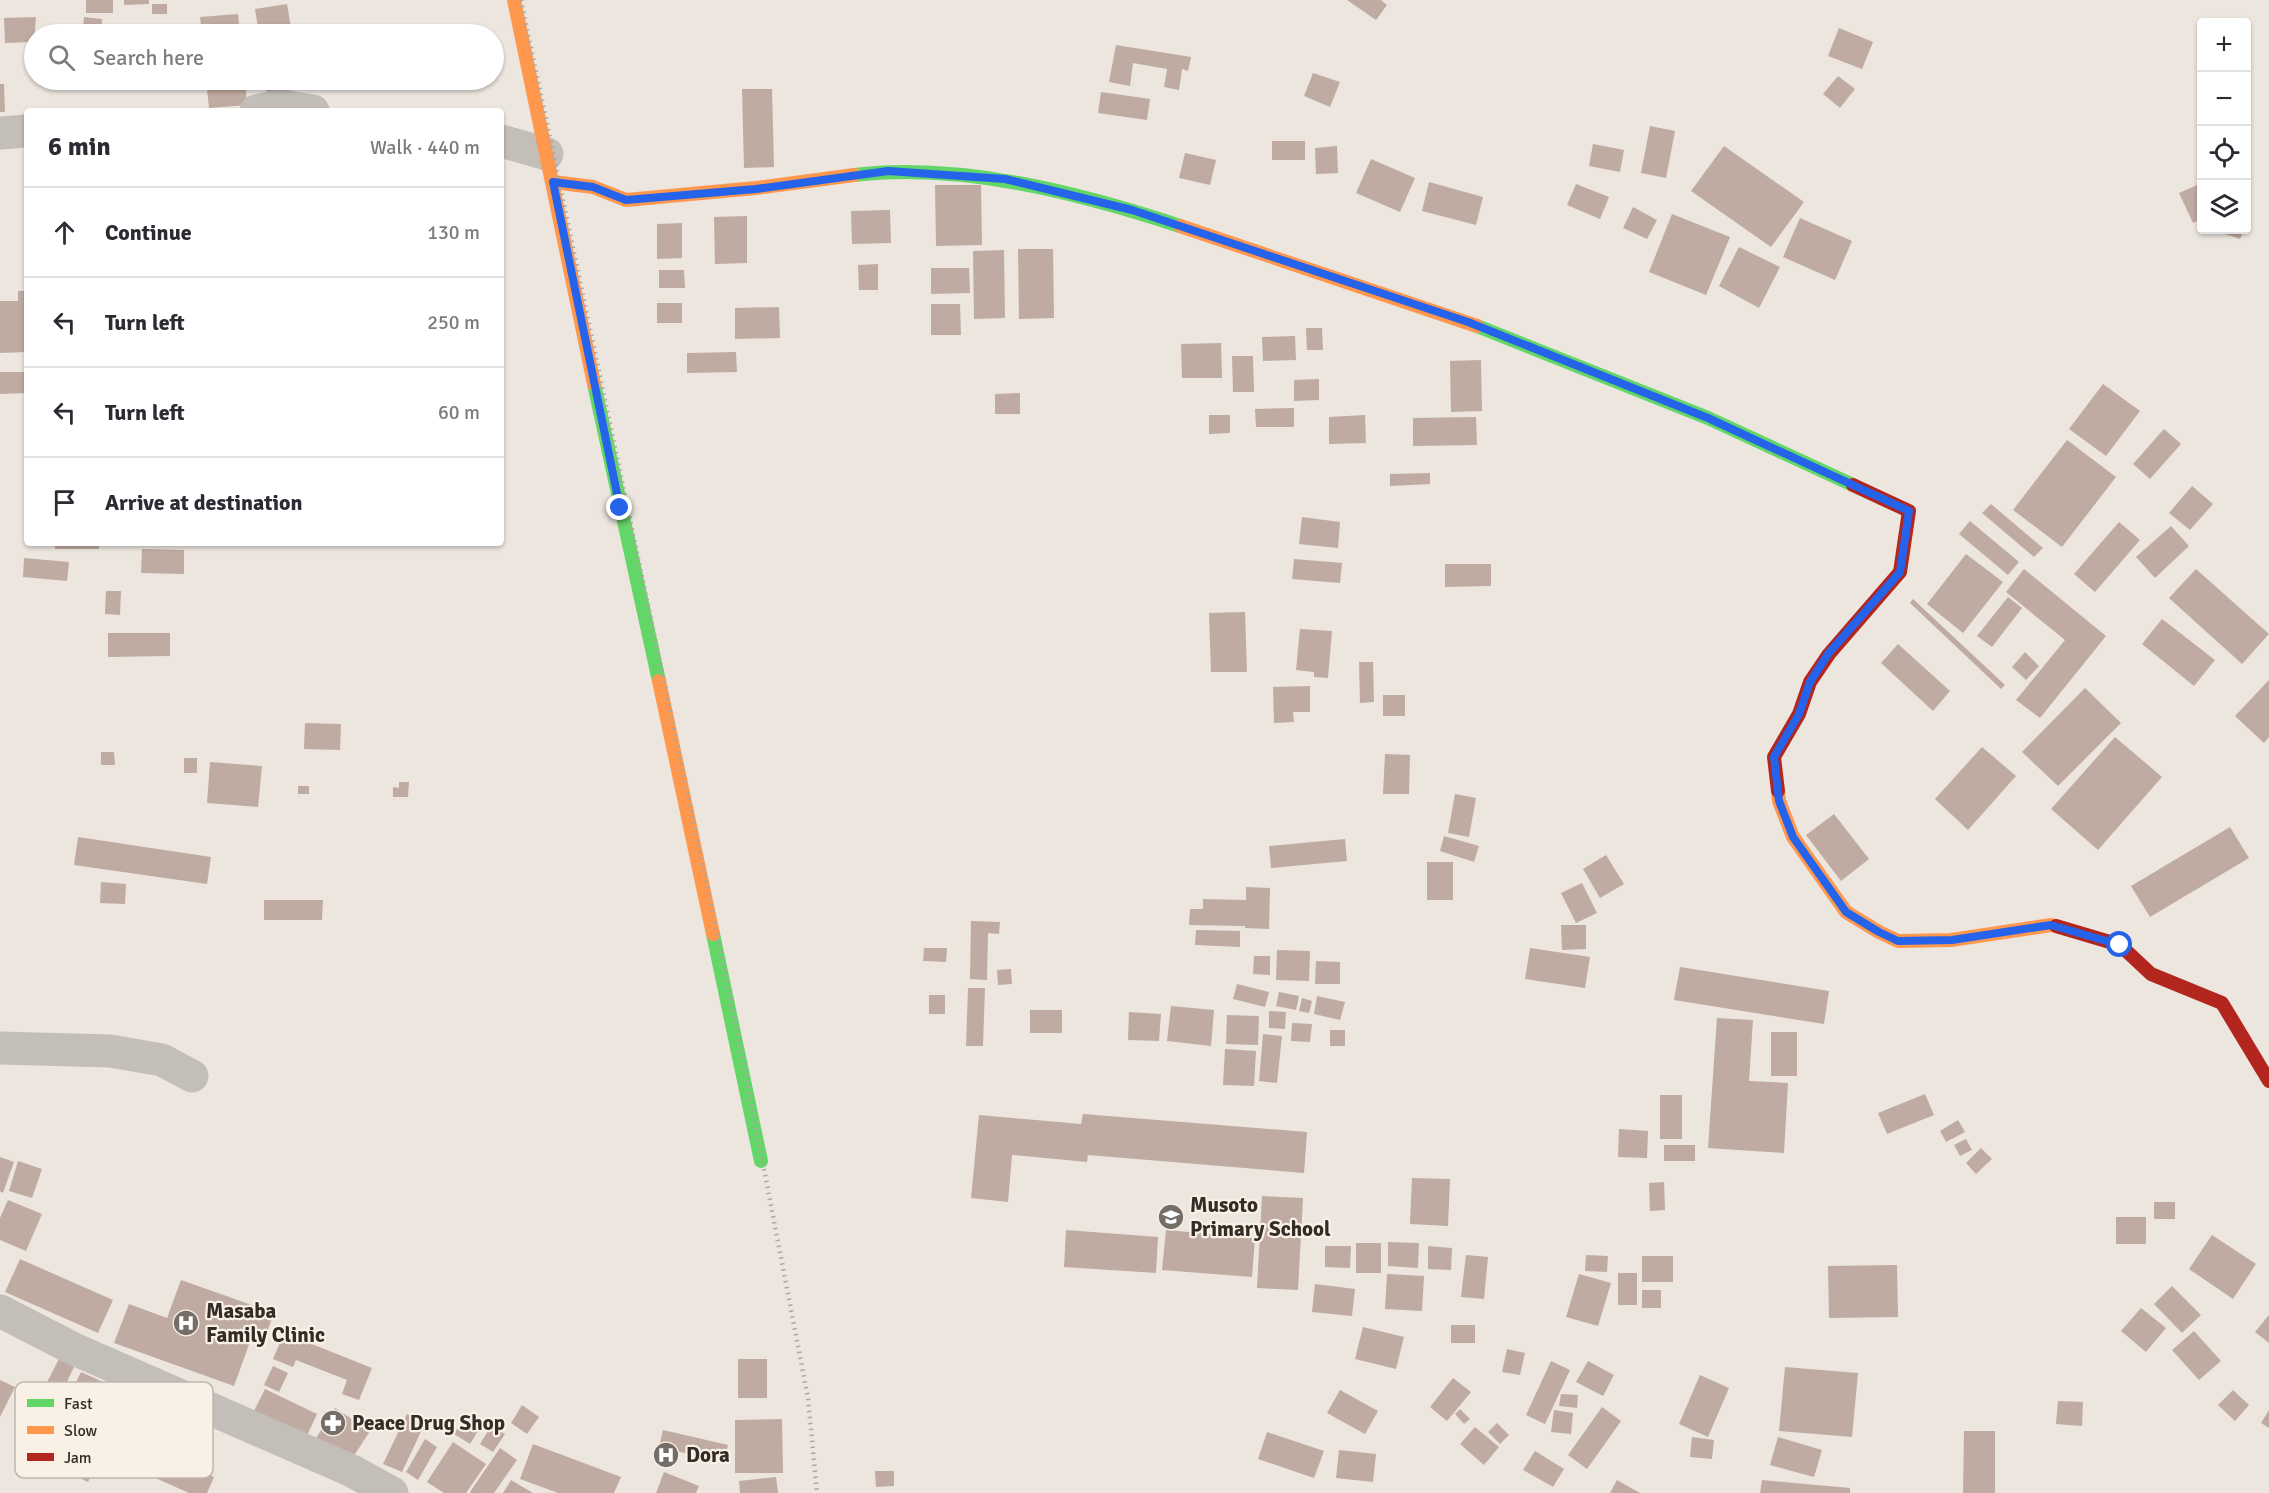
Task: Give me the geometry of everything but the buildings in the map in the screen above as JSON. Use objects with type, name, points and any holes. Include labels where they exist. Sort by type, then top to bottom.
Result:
[{"type":"street","points":[[514,0],[620,508],[675,750],[761,1161]]},
{"type":"street","points":[[270,108],[280,106],[294,108]]},
{"type":"street","points":[[0,133],[24,131]]},
{"type":"street","points":[[504,143],[550,168],[626,200],[756,189],[888,171],[1005,179],[1132,210],[1468,322],[1708,418],[1909,511],[1900,572],[1828,654],[1810,682],[1799,714],[1774,757],[1779,801],[1793,837],[1846,912],[1898,941],[1952,940],[2051,925],[2120,945],[2151,974],[2222,1003],[2269,1081]]},
{"type":"street","points":[[0,1048],[110,1051],[162,1060],[192,1076]]},
{"type":"street","points":[[0,1311],[74,1349],[149,1382]]},
{"type":"street","points":[[213,1410],[352,1471],[392,1493]]},
{"type":"railway","points":[[521,0],[739,1039],[808,1398],[817,1493]]},
{"type":"traffic: fast","points":[[854,175],[894,172],[936,173],[1019,183],[1102,202],[1180,226]]},
{"type":"traffic: fast","points":[[1477,326],[1708,418],[1853,485]]},
{"type":"traffic: fast","points":[[594,384],[659,681]]},
{"type":"traffic: fast","points":[[713,934],[761,1161]]},
{"type":"traffic: slow","points":[[514,0],[594,384]]},
{"type":"traffic: slow","points":[[553,182],[593,187],[626,200],[756,188],[854,175]]},
{"type":"traffic: slow","points":[[1180,226],[1477,326]]},
{"type":"traffic: slow","points":[[659,681],[713,934]]},
{"type":"traffic: slow","points":[[1778,791],[1779,801],[1793,837],[1846,912],[1879,932],[1898,941],[1951,940],[2056,926]]},
{"type":"traffic: jam","points":[[1778,791],[1774,757],[1799,714],[1810,682],[1829,654],[1900,572],[1909,511],[1853,485]]},
{"type":"traffic: jam","points":[[2056,926],[2120,945],[2151,974],[2222,1003],[2269,1081]]},
{"type":"place","name":"Musoto Primary School","points":[[1171,1217]]},
{"type":"place","name":"Masaba Family Clinic","points":[[186,1323]]},
{"type":"place","name":"Peace Drug Shop","points":[[333,1423]]},
{"type":"place","name":"Dora","points":[[666,1455]]},
{"type":"route","points":[[620,508],[553,182],[593,187],[626,200],[756,189],[888,171],[1005,179],[1132,210],[1468,322],[1708,418],[1909,511],[1900,572],[1828,654],[1810,682],[1799,714],[1774,757],[1779,801],[1793,837],[1846,912],[1898,941],[1952,940],[2051,925],[2120,945]]}]
